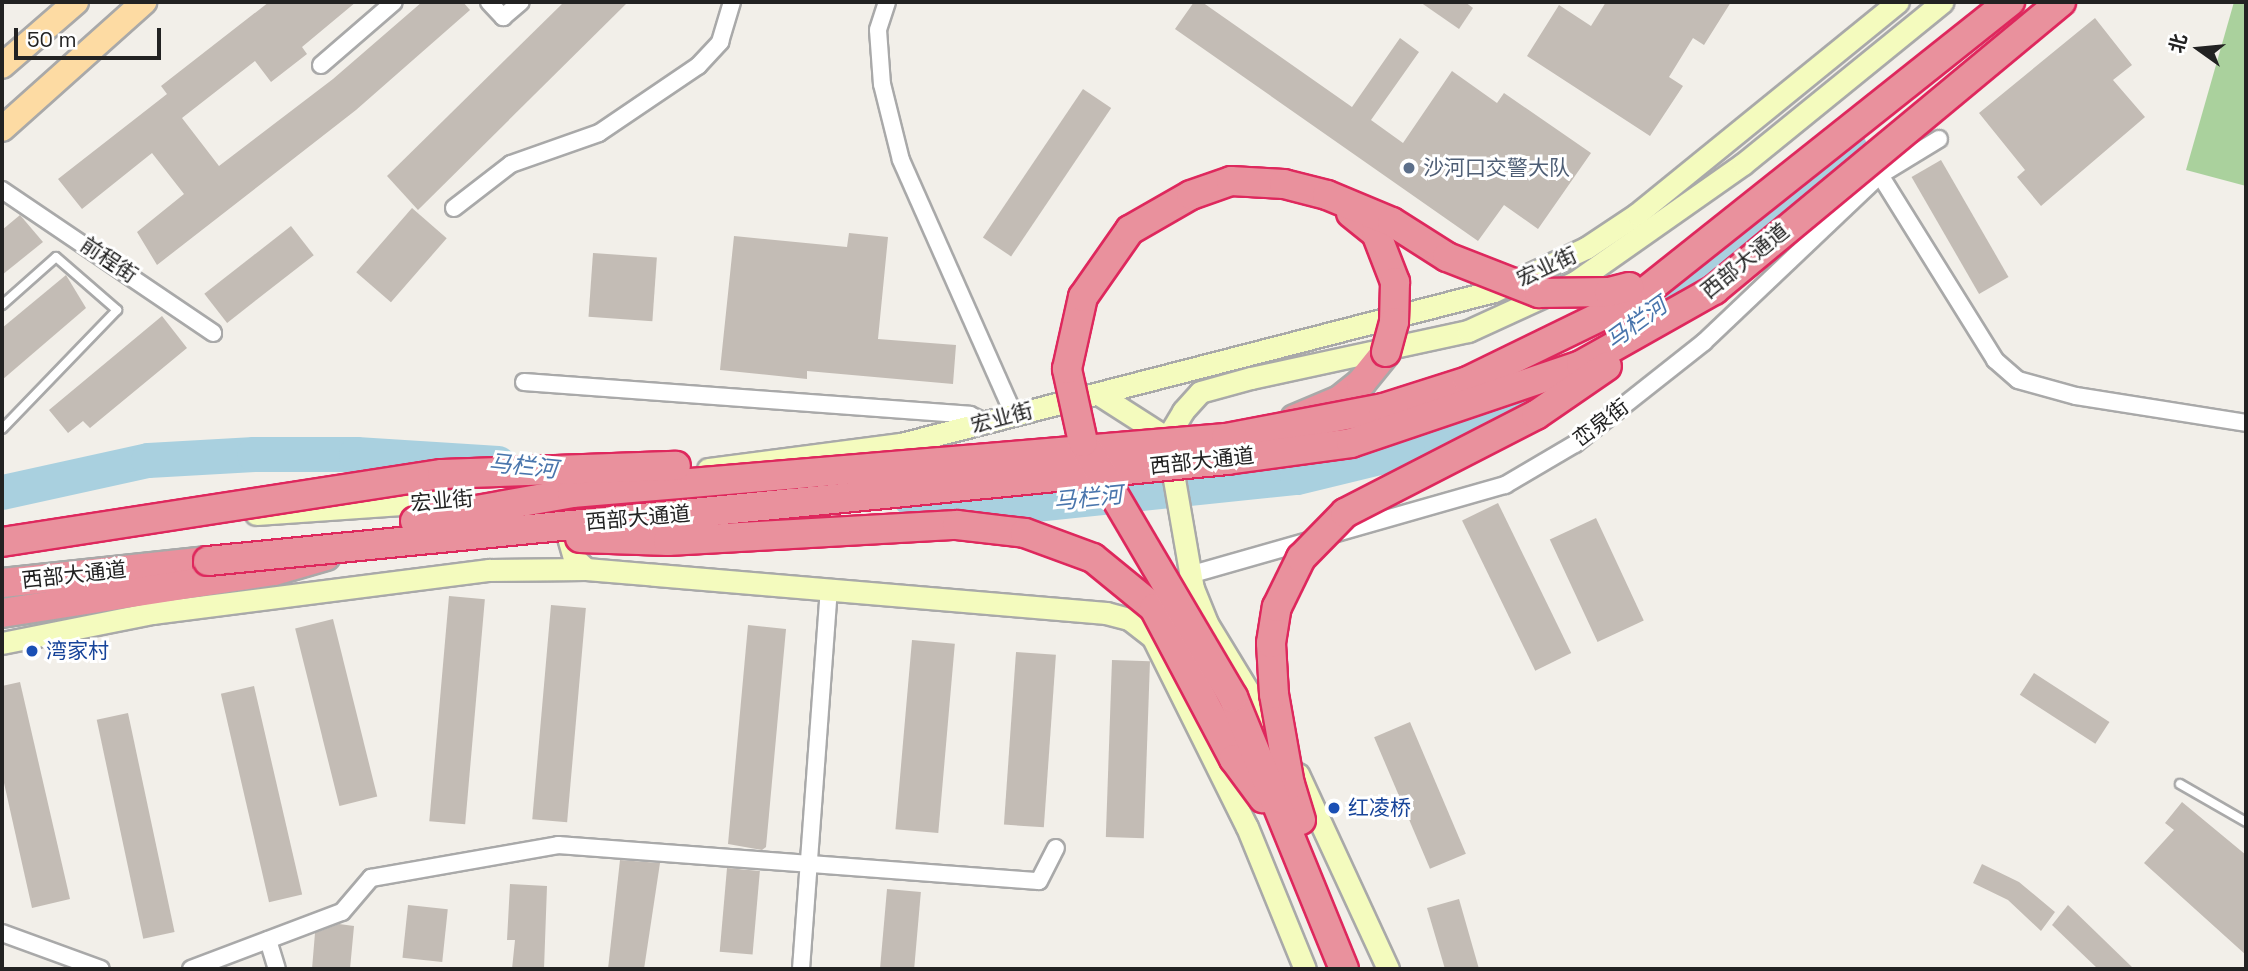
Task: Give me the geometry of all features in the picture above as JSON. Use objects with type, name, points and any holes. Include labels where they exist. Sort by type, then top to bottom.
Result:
[{"type":"highway","name":"西部大通道","points":[[2,565],[424,520],[572,493],[1249,434],[1383,408],[1468,381],[1636,299],[2010,2]]},
{"type":"highway","name":"西部大通道","points":[[2,583],[462,534],[1227,460],[1351,443],[1581,365],[1714,290],[2061,2]]},
{"type":"highway","points":[[1344,969],[1234,697],[1083,442],[1067,369],[1083,297],[1130,230],[1191,195],[1231,181],[1284,184],[1327,195],[1392,222],[1447,257],[1539,293],[1609,292],[1683,262]]},
{"type":"highway","points":[[1249,434],[1340,400],[1361,383],[1386,352],[1394,322],[1395,282],[1388,256],[1376,233],[1327,195]]},
{"type":"highway","points":[[1349,969],[1290,785],[1274,694],[1271,643],[1277,607],[1301,558],[1345,513],[1536,415],[1714,290]]},
{"type":"highway","points":[[2,542],[442,474],[675,466],[829,470]]},
{"type":"highway","points":[[462,534],[668,541],[957,525],[1025,533],[1093,558],[1154,608],[1234,759],[1289,834]]},
{"type":"highway","points":[[2,613],[274,572],[370,544]]},
{"type":"main road","points":[[2,65],[76,2]]},
{"type":"main road","points":[[2,129],[144,2]]},
{"type":"main road","name":"宏业街","points":[[2,530],[443,503],[901,444],[964,429],[1013,413],[1100,395],[1128,383],[1447,306],[1539,273],[1637,214],[1898,2]]},
{"type":"main road","name":"宏业街","points":[[1167,438],[1200,392],[1468,331],[1575,282],[1742,164],[1942,2]]},
{"type":"main road","points":[[1100,395],[1167,438],[1182,543],[1189,575],[1207,623],[1293,763],[1388,969]]},
{"type":"main road","points":[[586,569],[570,551],[566,530],[577,500],[601,482]]},
{"type":"main road","points":[[2,643],[192,607],[489,570],[586,569],[1106,613],[1129,619],[1153,638],[1247,827],[1305,969]]},
{"type":"main road","points":[[1106,613],[1189,575]]},
{"type":"street","points":[[321,65],[394,2]]},
{"type":"street","points":[[489,2],[503,17],[521,2]]},
{"type":"street","points":[[454,208],[511,164],[599,133],[698,66],[720,42],[732,2]]},
{"type":"street","points":[[887,2],[878,30],[882,84],[901,160],[1013,413]]},
{"type":"street","name":"峦泉街","points":[[1189,575],[1505,485],[1575,444],[1704,342],[1880,175],[1939,139]]},
{"type":"street","points":[[1880,175],[1995,360],[2018,380],[2076,397],[2246,423]]},
{"type":"street","name":"前程街","points":[[5,196],[213,333]]},
{"type":"street","points":[[524,382],[970,415],[985,422]]},
{"type":"street","points":[[802,969],[829,589]]},
{"type":"street","points":[[199,968],[342,912],[371,878],[558,845],[809,866],[1039,881],[1056,848]]},
{"type":"street","points":[[2,933],[102,969]]},
{"type":"street","points":[[268,940],[277,969]]},
{"type":"lane","points":[[2,304],[56,257],[117,310],[2,429]]},
{"type":"lane","points":[[2180,784],[2246,821]]},
{"type":"green space","points":[[2234,2],[2246,2],[2246,186],[2186,170]]},
{"type":"building","points":[[269,2],[356,2],[302,47],[307,54],[271,82],[255,61],[182,118],[219,166],[333,79],[422,2],[463,2],[470,10],[356,110],[157,265],[137,232],[184,194],[152,153],[82,209],[58,179],[167,94],[161,86]]},
{"type":"building","points":[[564,2],[628,2],[418,210],[387,176]]},
{"type":"building","points":[[1194,2],[1202,2],[1352,107],[1400,38],[1419,52],[1371,120],[1403,143],[1452,71],[1497,103],[1504,93],[1591,153],[1538,229],[1504,205],[1478,241],[1175,29]]},
{"type":"building","points":[[1420,2],[1465,2],[1473,8],[1459,29]]},
{"type":"building","points":[[1606,2],[1731,2],[1704,45],[1693,38],[1669,77],[1683,86],[1650,136],[1527,56],[1559,5],[1591,26]]},
{"type":"building","points":[[2095,18],[2132,65],[2113,80],[2145,117],[2041,206],[2017,177],[2025,170],[1979,113]]},
{"type":"building","points":[[1083,89],[1111,108],[1011,256],[983,237]]},
{"type":"building","points":[[1941,160],[2008,277],[1979,294],[1912,177]]},
{"type":"building","points":[[412,208],[447,238],[391,302],[356,272]]},
{"type":"building","points":[[20,215],[43,242],[2,275],[2,230]]},
{"type":"building","points":[[291,226],[314,255],[227,323],[204,294]]},
{"type":"building","points":[[849,233],[888,237],[878,339],[956,345],[953,384],[807,371],[807,379],[720,370],[734,236],[847,247]]},
{"type":"building","points":[[593,253],[657,257],[652,321],[589,317]]},
{"type":"building","points":[[66,275],[86,308],[2,380],[2,328]]},
{"type":"building","points":[[162,316],[187,348],[90,428],[83,421],[68,433],[49,410]]},
{"type":"building","points":[[1498,503],[1571,653],[1535,671],[1462,521]]},
{"type":"building","points":[[1596,518],[1644,620],[1598,642],[1550,540]]},
{"type":"building","points":[[449,596],[485,599],[465,824],[429,821]]},
{"type":"building","points":[[551,605],[586,608],[567,822],[532,819]]},
{"type":"building","points":[[333,619],[377,797],[339,806],[295,628]]},
{"type":"building","points":[[748,625],[786,629],[766,847],[762,850],[728,844]]},
{"type":"building","points":[[912,640],[955,644],[938,833],[895,829]]},
{"type":"building","points":[[1016,652],[1056,655],[1044,827],[1004,825]]},
{"type":"building","points":[[1112,660],[1150,661],[1144,838],[1106,837]]},
{"type":"building","points":[[2034,673],[2109,722],[2095,744],[2020,695]]},
{"type":"building","points":[[20,682],[70,899],[32,908],[2,774],[2,686]]},
{"type":"building","points":[[254,686],[302,895],[269,902],[221,694]]},
{"type":"building","points":[[128,713],[175,932],[143,939],[97,720]]},
{"type":"building","points":[[1410,722],[1466,854],[1430,869],[1374,737]]},
{"type":"building","points":[[2182,802],[2246,855],[2246,955],[2144,863],[2174,830],[2165,823]]},
{"type":"building","points":[[620,860],[660,863],[644,969],[608,969]]},
{"type":"building","points":[[1982,864],[2019,882],[2055,912],[2041,931],[2008,900],[1973,883]]},
{"type":"building","points":[[727,868],[760,871],[753,955],[720,952]]},
{"type":"building","points":[[510,884],[547,886],[544,969],[512,969],[515,940],[507,940]]},
{"type":"building","points":[[887,889],[921,892],[914,969],[880,969]]},
{"type":"building","points":[[1459,899],[1479,969],[1445,969],[1427,908]]},
{"type":"building","points":[[408,905],[448,909],[442,962],[402,958]]},
{"type":"building","points":[[2068,905],[2134,969],[2098,969],[2052,925]]},
{"type":"building","points":[[339,924],[354,926],[350,969],[312,969],[315,933]]},
{"type":"waterway","name":"马栏河","points":[[1633,325],[1849,147]]},
{"type":"waterway","name":"马栏河","points":[[910,498],[1025,505],[1297,477],[1441,442],[1526,404],[1577,367]]},
{"type":"waterway","name":"马栏河","points":[[2,492],[148,460],[254,454],[356,454],[498,463]]},
{"type":"place","name":"沙河口交警大队","points":[[1409,168]]},
{"type":"place","name":"湾家村","points":[[32,651]]},
{"type":"place","name":"红凌桥","points":[[1334,808]]}]
